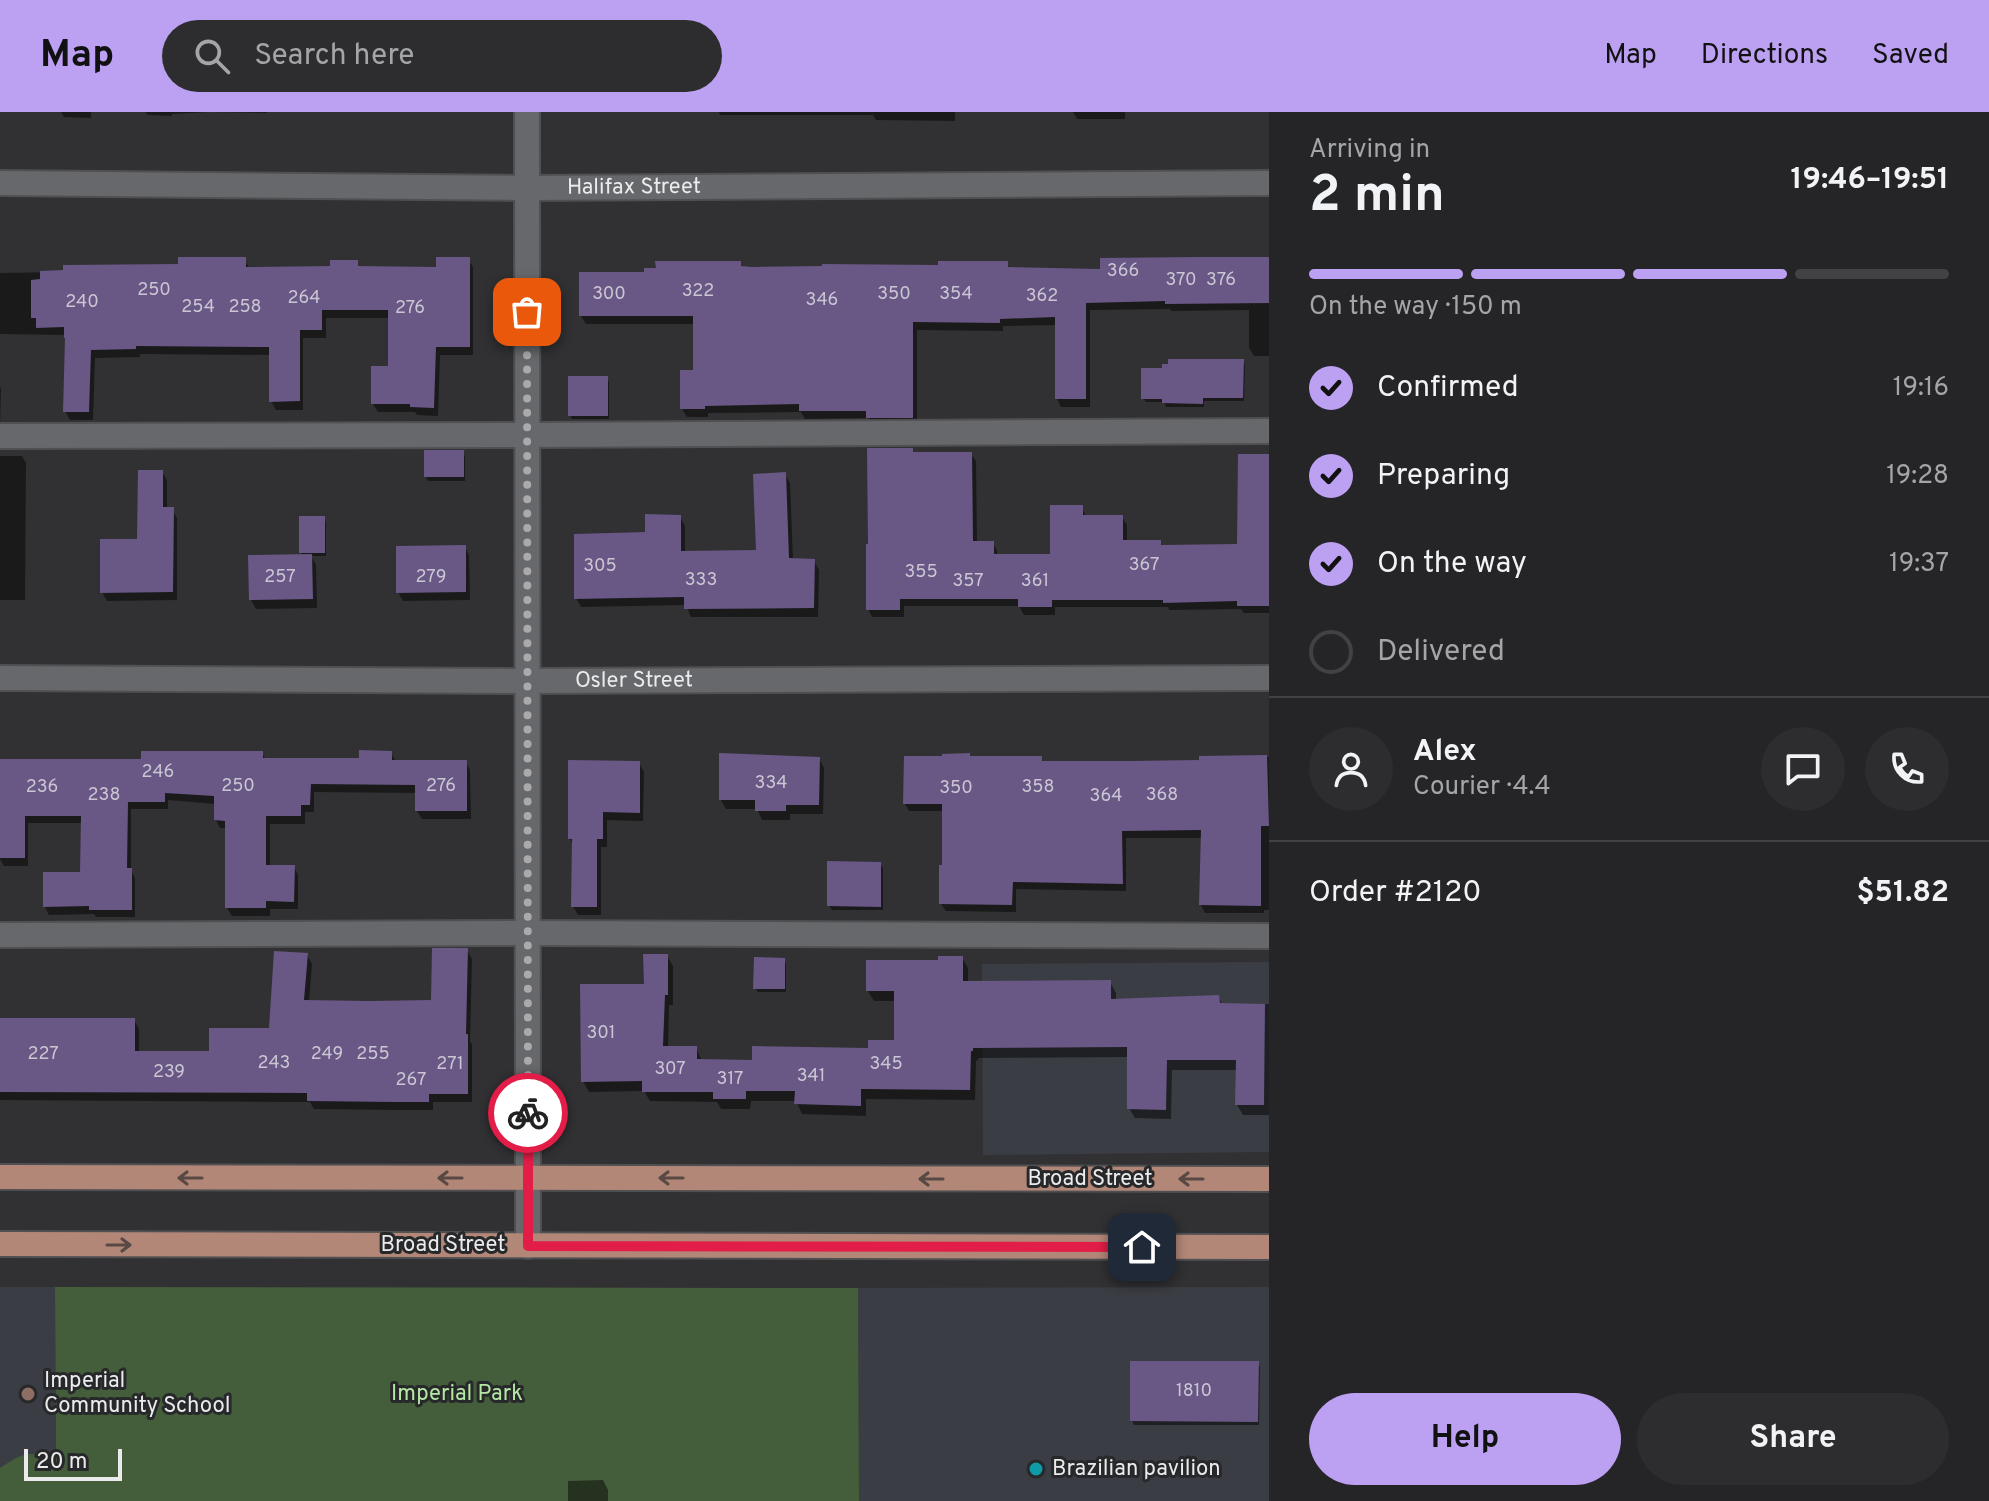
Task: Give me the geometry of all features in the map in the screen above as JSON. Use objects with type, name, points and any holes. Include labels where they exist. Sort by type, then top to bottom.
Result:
[{"type":"main road","name":"Broad Street","points":[[0,1177],[1269,1179]]},
{"type":"main road","name":"Broad Street","points":[[0,1244],[1269,1247]]},
{"type":"street","points":[[527,112],[528,1246]]},
{"type":"street","name":"Halifax Street","points":[[0,183],[527,188],[1269,183]]},
{"type":"street","points":[[0,436],[1269,431]]},
{"type":"street","name":"Osler Street","points":[[0,678],[528,681],[1269,678]]},
{"type":"street","points":[[0,935],[528,933],[1269,936]]},
{"type":"shaded area","points":[[1269,962],[1269,1152],[983,1155],[982,964]]},
{"type":"shaded area","name":"Imperial Community School","points":[[0,1287],[55,1287],[56,1501],[0,1501]]},
{"type":"shaded area","points":[[1269,1287],[1269,1501],[859,1501],[858,1288]]},
{"type":"green space","name":"Imperial Park","points":[[55,1287],[858,1288],[859,1501],[0,1501],[0,1468],[27,1454],[56,1463]]},
{"type":"building","points":[[178,257],[246,257],[246,267],[330,266],[330,260],[358,260],[358,266],[436,267],[436,257],[470,257],[470,347],[436,347],[434,408],[410,407],[410,404],[371,404],[371,366],[388,366],[388,310],[322,310],[322,330],[300,330],[300,401],[269,402],[269,347],[136,346],[136,349],[91,350],[89,412],[63,412],[64,327],[36,328],[36,318],[31,318],[31,280],[40,279],[40,271],[63,270],[63,265],[178,264]]},
{"type":"building","points":[[1269,257],[1269,303],[1086,303],[1086,399],[1055,399],[1055,317],[1000,319],[1000,323],[913,322],[913,418],[866,418],[866,411],[799,411],[799,404],[680,409],[680,370],[693,370],[693,316],[579,316],[579,272],[644,272],[644,268],[656,268],[655,261],[741,261],[741,266],[752,267],[1008,261],[1008,267],[1100,269],[1100,258]]},
{"type":"building","points":[[1168,359],[1244,359],[1243,398],[1203,398],[1203,404],[1141,399],[1141,368],[1162,368],[1162,364],[1168,364]]},
{"type":"building","points":[[568,376],[608,376],[608,416],[568,416]]},
{"type":"building","points":[[867,448],[972,452],[973,541],[994,541],[994,554],[1050,554],[1050,505],[1083,505],[1083,515],[1123,515],[1123,540],[1161,540],[1161,545],[1237,544],[1238,454],[1269,454],[1269,606],[1237,606],[1237,601],[1052,600],[1052,607],[1018,607],[1018,599],[900,599],[900,610],[866,610]]},
{"type":"building","points":[[424,450],[464,450],[464,477],[424,477]]},
{"type":"building","points":[[138,470],[163,470],[163,507],[174,507],[173,592],[100,593],[100,539],[137,539]]},
{"type":"building","points":[[786,472],[789,558],[815,559],[814,608],[684,609],[684,597],[574,599],[574,534],[645,532],[645,514],[681,515],[681,551],[756,550],[753,474]]},
{"type":"building","points":[[299,516],[325,516],[325,553],[299,553]]},
{"type":"building","points":[[466,545],[466,592],[396,593],[396,546]]},
{"type":"building","points":[[312,554],[313,599],[249,600],[248,555]]},
{"type":"building","points":[[359,750],[392,751],[392,760],[467,760],[467,811],[415,811],[415,785],[311,784],[310,805],[301,805],[301,816],[266,816],[266,865],[295,865],[294,902],[266,901],[266,908],[225,908],[225,821],[214,820],[214,796],[165,793],[165,802],[128,802],[127,868],[132,868],[132,910],[89,910],[89,906],[43,907],[43,872],[80,872],[81,816],[25,816],[25,858],[0,858],[0,759],[141,759],[141,751],[263,751],[263,758],[359,758]]},
{"type":"building","points":[[719,753],[820,757],[819,805],[786,805],[786,811],[755,811],[755,800],[719,800]]},
{"type":"building","points":[[970,753],[970,756],[1042,756],[1042,761],[1199,760],[1199,756],[1267,755],[1269,826],[1261,826],[1261,906],[1199,905],[1201,830],[1122,831],[1123,884],[1013,882],[1012,905],[939,904],[942,804],[903,804],[904,756]]},
{"type":"building","points":[[568,760],[640,761],[640,813],[603,812],[603,839],[597,839],[597,907],[571,907]]},
{"type":"building","points":[[827,861],[881,862],[881,907],[827,906]]},
{"type":"building","points":[[432,948],[468,948],[468,1094],[429,1094],[429,1102],[394,1102],[307,1101],[307,1093],[0,1092],[0,1018],[135,1018],[135,1051],[209,1051],[209,1028],[269,1028],[274,951],[308,953],[304,1000],[431,1000]]},
{"type":"building","points":[[643,954],[668,954],[663,1046],[697,1046],[697,1059],[752,1060],[752,1046],[868,1048],[868,1040],[894,1040],[894,991],[866,991],[866,960],[938,960],[938,956],[963,956],[963,981],[1111,980],[1111,999],[1219,995],[1220,1003],[1265,1004],[1264,1105],[1235,1105],[1236,1060],[1167,1060],[1166,1110],[1127,1109],[1127,1047],[973,1048],[970,1090],[861,1089],[861,1106],[794,1104],[795,1091],[746,1091],[746,1099],[713,1099],[713,1092],[642,1092],[642,1081],[581,1082],[580,984],[644,984]]},
{"type":"building","points":[[754,957],[785,958],[785,989],[753,989]]},
{"type":"building","points":[[1130,1361],[1259,1361],[1258,1422],[1130,1421]]},
{"type":"way so far","points":[[527,312],[528,1113]]},
{"type":"place","name":"Imperial Community School","points":[[28,1394]]},
{"type":"place","name":"Brazilian pavilion","points":[[1036,1469]]},
{"type":"route","points":[[528,1113],[528,1246],[1142,1247]]}]
